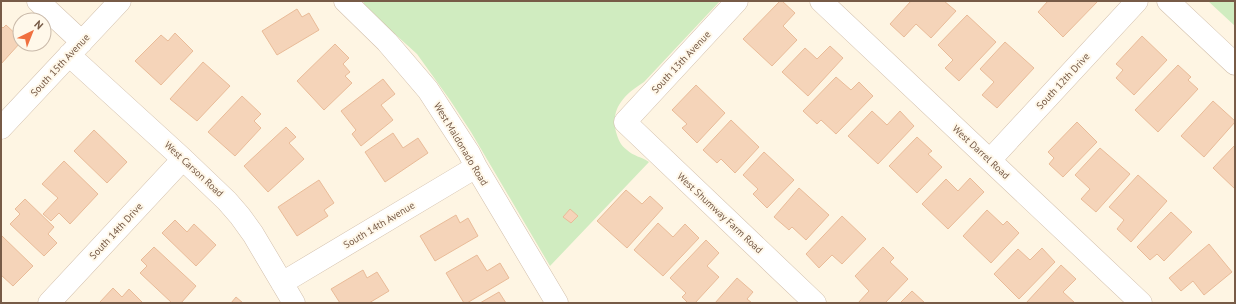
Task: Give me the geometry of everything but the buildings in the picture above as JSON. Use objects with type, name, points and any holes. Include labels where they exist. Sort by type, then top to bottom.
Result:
[{"type":"street","name":"West Carson Road","points":[[38,1],[75,49],[183,159],[227,201],[240,216],[253,234],[294,303]]},
{"type":"street","name":"South 15th Avenue","points":[[3,122],[120,1]]},
{"type":"street","name":"West Maldonado Road","points":[[345,1],[387,42],[428,90],[469,153],[557,303]]},
{"type":"street","name":"South 13th Avenue","points":[[625,122],[737,1]]},
{"type":"street","name":"West Darrel Road","points":[[821,1],[1141,303]]},
{"type":"street","name":"South 12th Drive","points":[[990,160],[1137,1]]},
{"type":"street","points":[[1168,1],[1235,64]]},
{"type":"street","name":"West Shumway Farm Road","points":[[625,122],[815,303]]},
{"type":"street","name":"South 14th Drive","points":[[49,303],[183,159]]},
{"type":"street","name":"South 14th Avenue","points":[[282,283],[476,167]]},
{"type":"green space","points":[[363,1],[720,1],[644,82],[621,102],[615,116],[616,132],[619,140],[629,152],[649,162],[550,266],[471,132],[450,100],[417,54],[365,7]]},
{"type":"green space","points":[[1208,1],[1235,1],[1235,26]]}]
